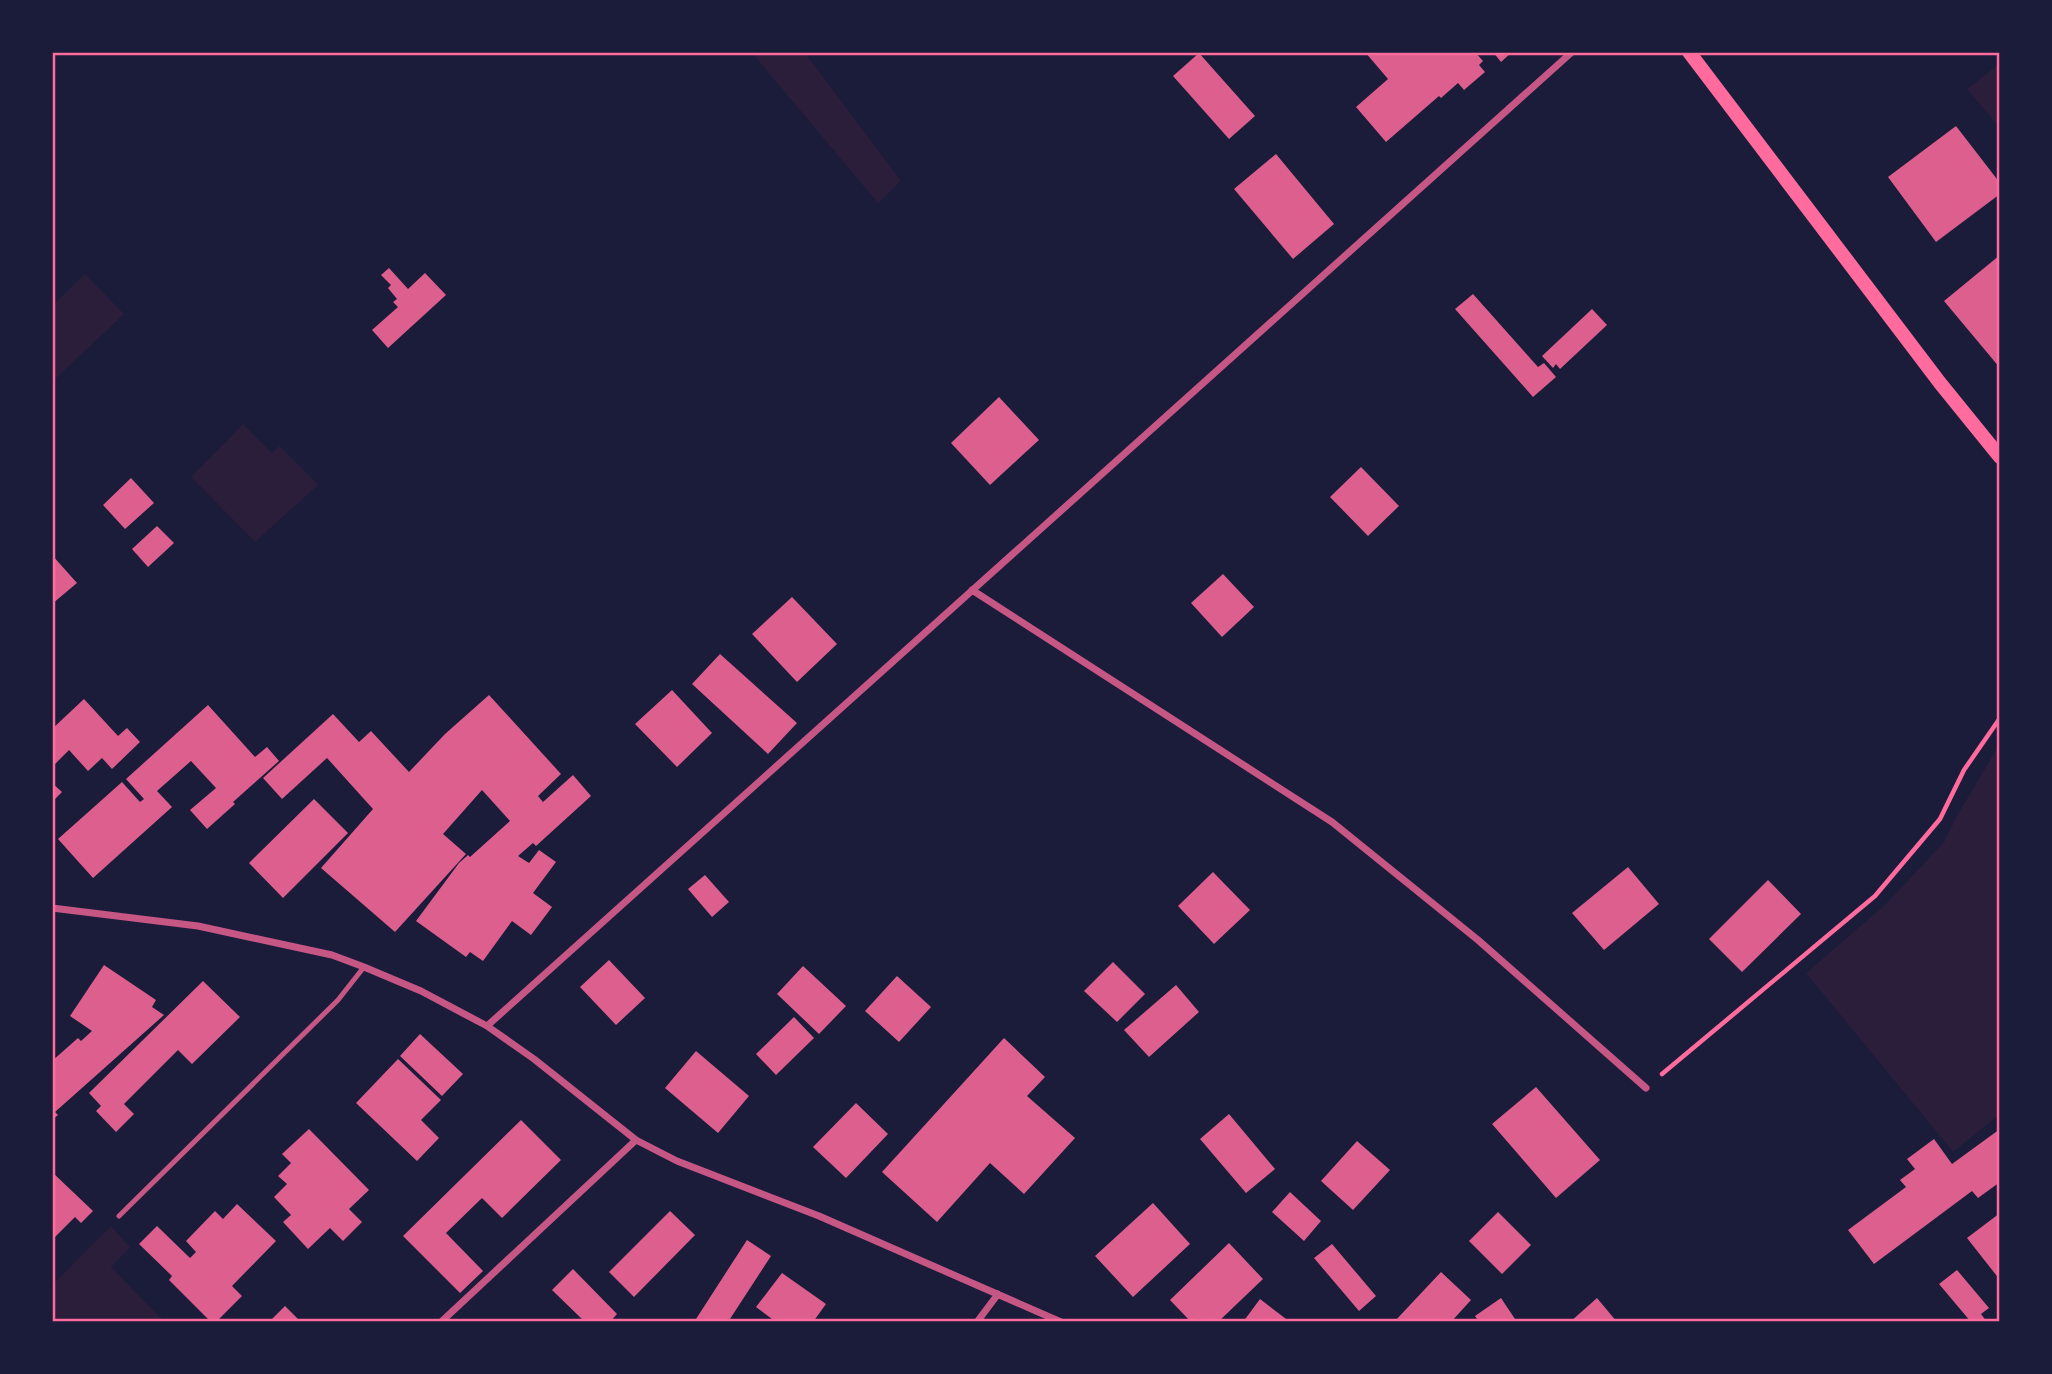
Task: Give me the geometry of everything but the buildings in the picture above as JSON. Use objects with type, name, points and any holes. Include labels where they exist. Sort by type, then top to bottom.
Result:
[{"type":"main road","points":[[1689,52],[1940,383],[2000,457]]},
{"type":"street","points":[[487,1026],[1572,52]]},
{"type":"street","points":[[972,590],[1332,822],[1478,940],[1646,1088]]},
{"type":"street","points":[[52,908],[198,926],[332,955],[364,967],[421,991],[487,1026],[534,1059],[636,1140],[677,1161],[819,1216],[1061,1321]]},
{"type":"street","points":[[441,1321],[636,1140]]},
{"type":"street","points":[[977,1321],[998,1294]]},
{"type":"lane","points":[[119,1216],[338,1000],[364,967]]},
{"type":"path","points":[[1646,1088],[1875,897],[1940,819],[1965,770],[2000,718]]},
{"type":"shaded area","points":[[752,53],[805,53],[901,181],[878,203]]},
{"type":"shaded area","points":[[1999,64],[1999,127],[1967,89]]},
{"type":"shaded area","points":[[85,274],[124,314],[53,381],[53,305]]},
{"type":"shaded area","points":[[243,424],[272,453],[279,446],[318,485],[255,542],[191,477]]},
{"type":"shaded area","points":[[1999,745],[1999,1115],[1953,1152],[1806,973],[1885,905],[1944,842]]},
{"type":"shaded area","points":[[111,1226],[130,1247],[111,1267],[164,1321],[53,1321],[53,1284]]}]
